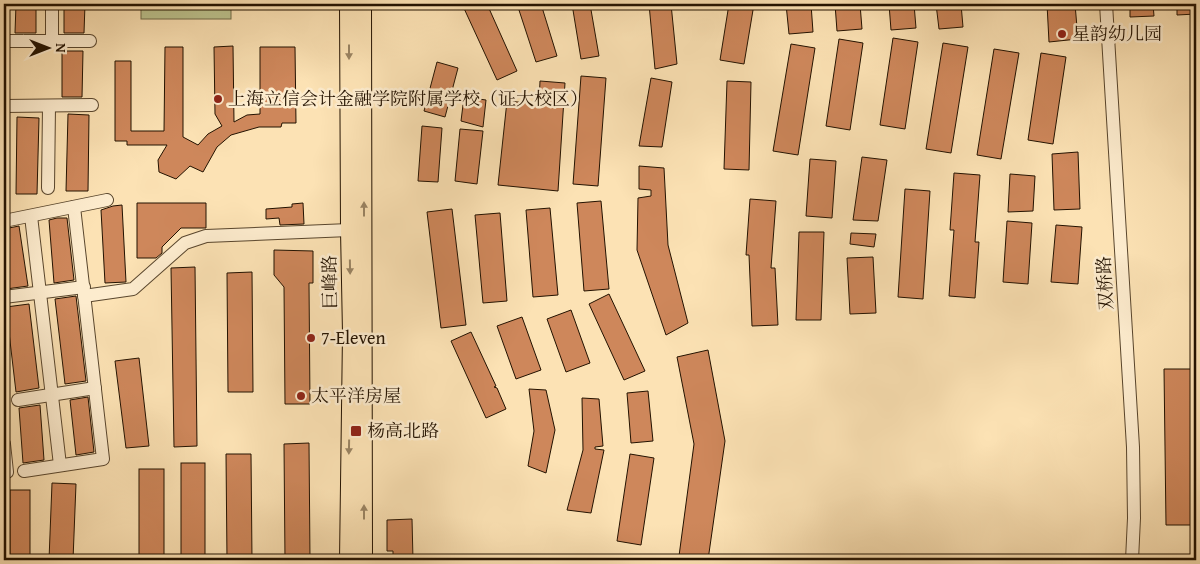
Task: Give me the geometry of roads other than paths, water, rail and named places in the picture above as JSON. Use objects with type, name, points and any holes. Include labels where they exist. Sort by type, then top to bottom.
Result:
[{"type":"main road","name":"巨峰路","points":[[348,4],[351,333],[348,560]]},
{"type":"main road","name":"巨峰路","points":[[364,4],[364,560]]},
{"type":"street","points":[[52,4],[52,41]]},
{"type":"street","name":"双桥路","points":[[1106,4],[1133,447],[1134,518],[1132,560]]},
{"type":"street","points":[[4,41],[90,41]]},
{"type":"street","points":[[4,106],[92,105]]},
{"type":"street","points":[[48,188],[49,106]]},
{"type":"street","points":[[4,213],[93,195]]},
{"type":"street","points":[[4,222],[106,200]]},
{"type":"street","points":[[24,471],[103,459],[74,207]]},
{"type":"street","points":[[31,216],[60,466]]},
{"type":"street","points":[[4,297],[40,293],[133,289],[185,243],[206,236],[349,230]]},
{"type":"street","points":[[18,400],[95,388]]},
{"type":"street","points":[[4,444],[7,472],[4,473]]},
{"type":"place","name":"星韵幼儿园","points":[[1062,34]]},
{"type":"place","name":"上海立信会计金融学院附属学校（证大校区）","points":[[218,99]]},
{"type":"place","name":"7-Eleven","points":[[311,338]]},
{"type":"place","name":"太平洋房屋","points":[[301,396]]},
{"type":"place","name":"杨高北路","points":[[356,431]]}]
